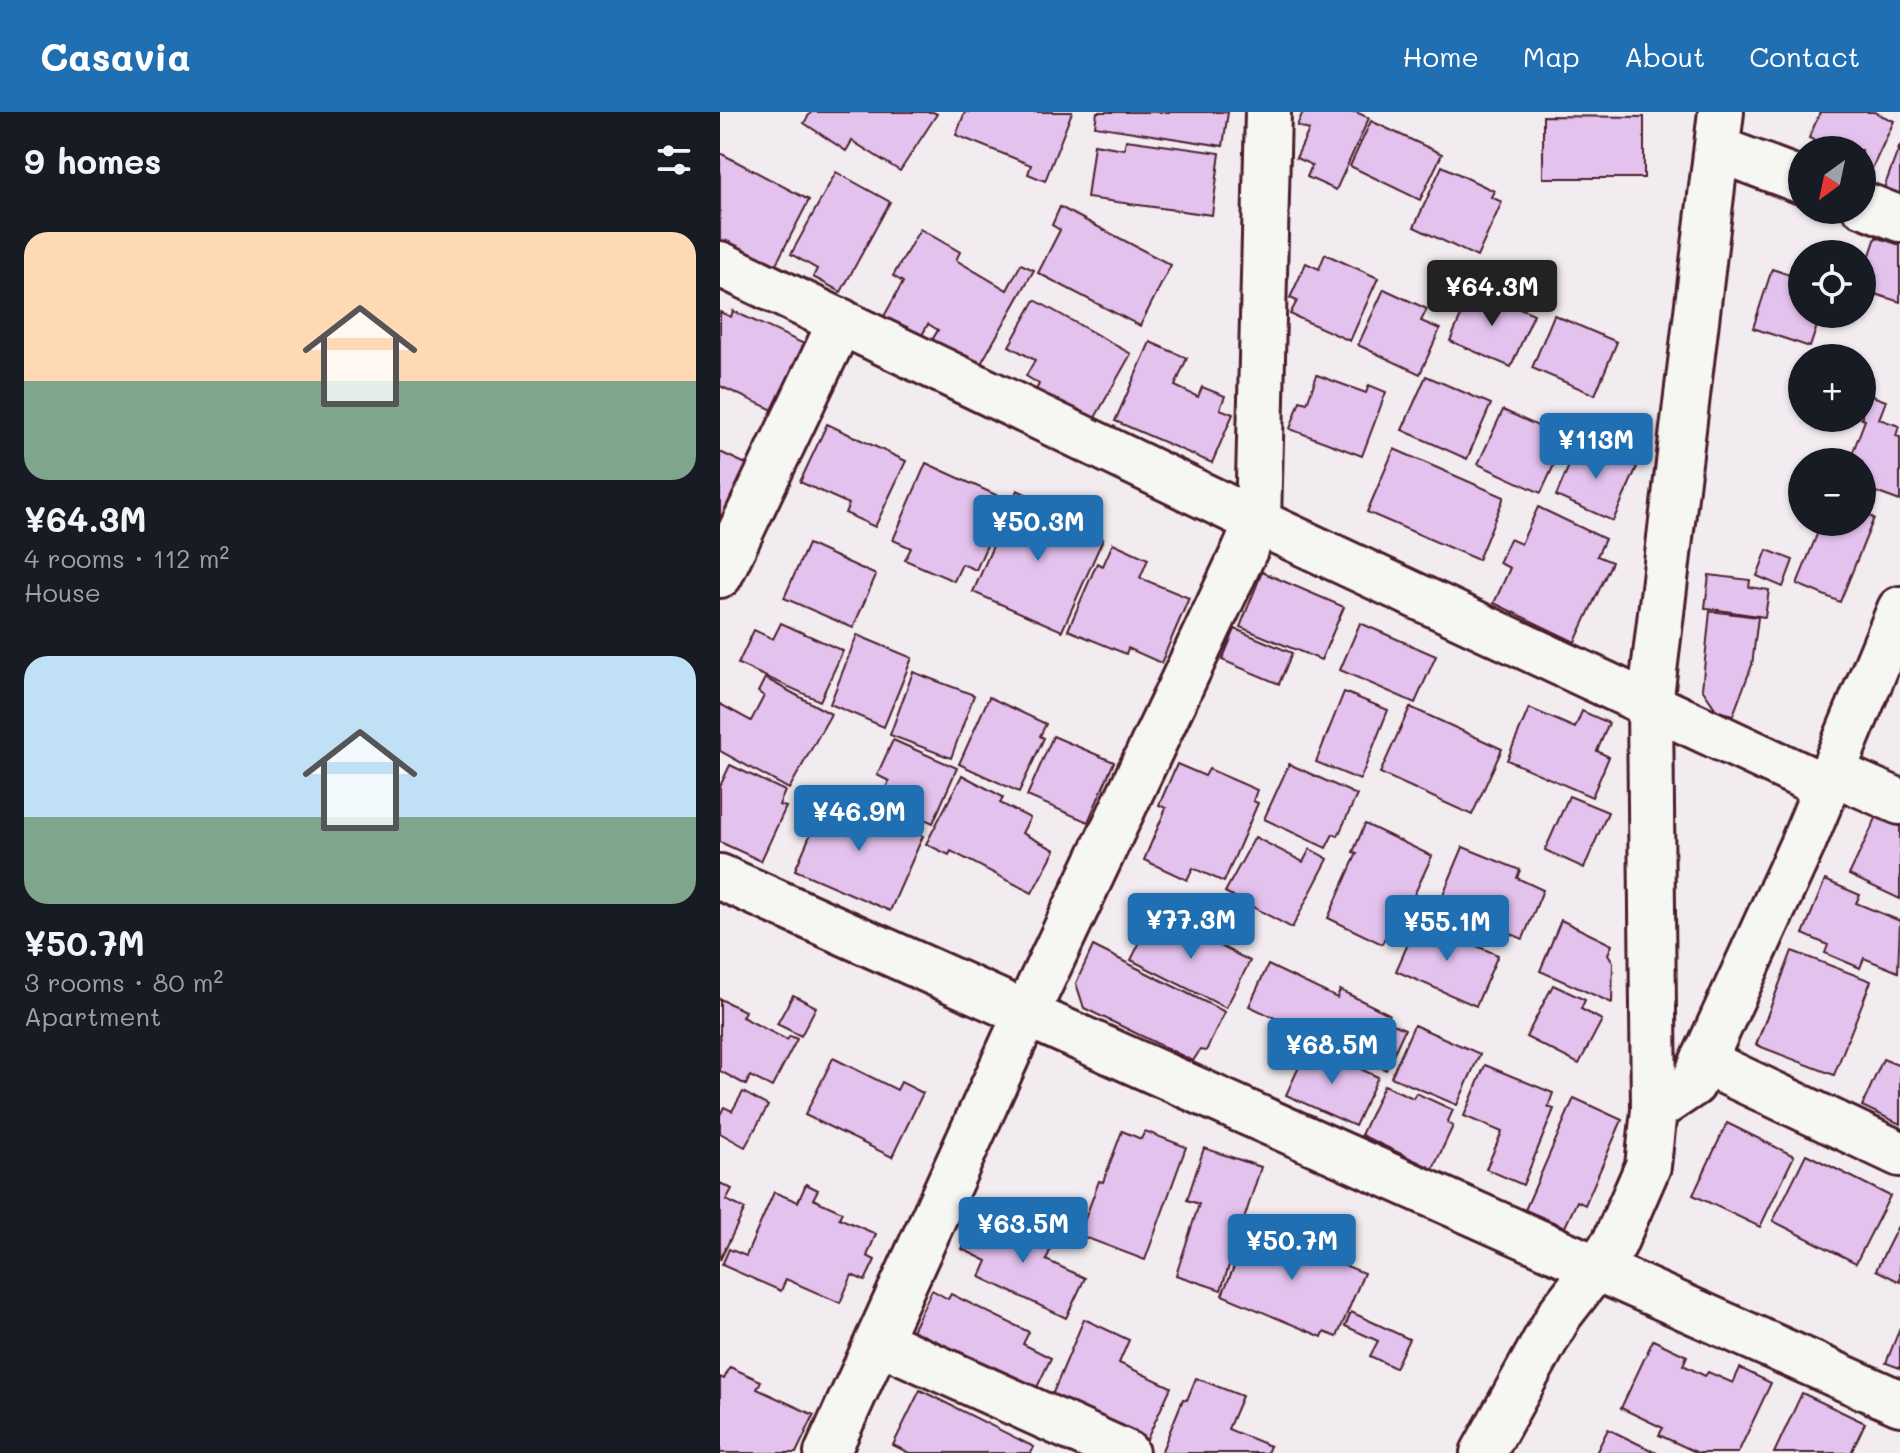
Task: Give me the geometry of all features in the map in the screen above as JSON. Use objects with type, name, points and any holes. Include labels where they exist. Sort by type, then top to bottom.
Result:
[{"type":"street","points":[[827,1453],[1027,1012],[1258,522],[1268,112]]},
{"type":"street","points":[[1483,1453],[1560,1314],[1614,1244],[1648,1166],[1654,1110],[1650,705],[1719,130],[1788,172]]},
{"type":"street","points":[[1876,210],[1900,219]]},
{"type":"street","points":[[720,264],[1258,522],[1650,705],[1829,779],[1900,802]]},
{"type":"street","points":[[720,575],[841,321]]},
{"type":"street","points":[[1654,1110],[1693,1084],[1803,843],[1900,609]]},
{"type":"street","points":[[720,877],[1900,1403]]},
{"type":"street","points":[[1703,1061],[1900,1154]]},
{"type":"street","points":[[878,1341],[1126,1453]]},
{"type":"building","points":[[811,112],[937,114],[900,171],[852,141],[846,151],[804,123]]},
{"type":"building","points":[[965,112],[1072,112],[1045,181],[1028,174],[1031,165],[956,135]]},
{"type":"building","points":[[1097,112],[1228,112],[1223,146],[1095,126]]},
{"type":"building","points":[[1303,112],[1356,112],[1369,118],[1336,190],[1307,177],[1312,165],[1296,158],[1309,130],[1297,126]]},
{"type":"building","points":[[1820,112],[1874,112],[1894,121],[1876,160],[1876,136],[1810,136]]},
{"type":"building","points":[[1543,116],[1644,117],[1644,178],[1543,178]]},
{"type":"building","points":[[1371,121],[1442,154],[1420,200],[1350,166]]},
{"type":"building","points":[[1126,140],[1220,153],[1212,215],[1087,198],[1094,144],[1124,149]]},
{"type":"building","points":[[1900,145],[1900,203],[1881,196]]},
{"type":"building","points":[[720,153],[809,200],[774,268],[720,240]]},
{"type":"building","points":[[1442,166],[1494,191],[1491,197],[1502,202],[1477,257],[1414,227]]},
{"type":"building","points":[[836,172],[890,202],[841,292],[813,277],[817,269],[791,254]]},
{"type":"building","points":[[1060,207],[1171,265],[1140,326],[1038,273],[1060,230],[1052,225]]},
{"type":"building","points":[[920,229],[960,252],[956,260],[1007,290],[1021,264],[1034,270],[978,369],[931,342],[938,330],[928,324],[920,339],[883,318],[903,282],[893,276]]},
{"type":"building","points":[[1876,237],[1900,245],[1900,302],[1876,294]]},
{"type":"building","points":[[1325,254],[1378,278],[1350,341],[1290,314],[1297,301],[1290,298],[1306,263],[1319,269]]},
{"type":"building","points":[[1772,269],[1788,274],[1788,328],[1816,328],[1811,344],[1801,344],[1753,328]]},
{"type":"building","points":[[1473,288],[1534,314],[1511,367],[1450,341]]},
{"type":"building","points":[[1384,289],[1427,309],[1421,321],[1440,329],[1420,374],[1358,345]]},
{"type":"building","points":[[1035,300],[1131,354],[1092,423],[1035,392],[1039,384],[1026,376],[1035,360],[1009,346]]},
{"type":"building","points":[[733,311],[815,349],[784,415],[720,386],[720,312],[731,317]]},
{"type":"building","points":[[1554,315],[1617,342],[1595,395],[1532,368]]},
{"type":"building","points":[[1150,342],[1187,358],[1175,386],[1198,397],[1202,387],[1225,396],[1220,409],[1233,414],[1212,463],[1115,421]]},
{"type":"building","points":[[1317,375],[1366,393],[1369,385],[1386,392],[1362,456],[1290,429],[1300,401],[1307,403]]},
{"type":"building","points":[[1426,376],[1491,404],[1467,459],[1402,430]]},
{"type":"building","points":[[1876,397],[1886,401],[1879,419],[1899,426],[1896,436],[1900,437],[1900,501],[1876,492],[1876,448],[1854,448],[1860,432],[1876,432]]},
{"type":"building","points":[[1503,410],[1566,439],[1541,493],[1478,464]]},
{"type":"building","points":[[827,424],[906,461],[875,527],[845,513],[849,504],[800,482]]},
{"type":"building","points":[[1579,442],[1637,467],[1613,521],[1556,496]]},
{"type":"building","points":[[1394,449],[1504,497],[1478,560],[1367,512]]},
{"type":"building","points":[[720,452],[759,470],[720,532]]},
{"type":"building","points":[[926,463],[1007,500],[976,570],[962,564],[954,581],[905,560],[911,548],[893,540]]},
{"type":"building","points":[[1017,490],[1049,505],[1046,514],[1103,539],[1062,631],[973,592]]},
{"type":"building","points":[[1538,507],[1605,539],[1597,556],[1612,562],[1575,642],[1494,603],[1510,568],[1499,563],[1510,539],[1521,544]]},
{"type":"building","points":[[1816,536],[1867,536],[1840,602],[1797,584]]},
{"type":"building","points":[[1113,543],[1148,559],[1140,578],[1189,598],[1161,663],[1128,648],[1126,654],[1068,630],[1097,563],[1103,566]]},
{"type":"building","points":[[808,544],[876,575],[853,628],[784,598]]},
{"type":"building","points":[[1767,550],[1793,560],[1783,587],[1757,576]]},
{"type":"building","points":[[1262,572],[1344,607],[1321,660],[1240,627]]},
{"type":"building","points":[[1709,575],[1750,580],[1749,587],[1769,590],[1765,617],[1705,608]]},
{"type":"building","points":[[1710,611],[1758,617],[1752,665],[1733,715],[1717,711],[1702,689]]},
{"type":"building","points":[[781,623],[843,651],[820,701],[738,664],[754,630],[773,639]]},
{"type":"building","points":[[1360,623],[1436,656],[1415,703],[1340,670]]},
{"type":"building","points":[[1235,629],[1292,653],[1279,684],[1222,660]]},
{"type":"building","points":[[857,635],[912,658],[884,727],[830,704]]},
{"type":"building","points":[[913,672],[974,695],[951,758],[890,735]]},
{"type":"building","points":[[765,678],[831,714],[789,789],[720,751],[720,704],[751,721],[764,696],[758,692]]},
{"type":"building","points":[[1344,692],[1388,710],[1360,780],[1316,762]]},
{"type":"building","points":[[989,697],[1046,724],[1040,736],[1044,738],[1019,792],[959,764]]},
{"type":"building","points":[[1410,707],[1502,749],[1472,815],[1380,773]]},
{"type":"building","points":[[1529,708],[1575,728],[1582,711],[1609,723],[1597,751],[1609,757],[1592,797],[1507,760]]},
{"type":"building","points":[[1053,736],[1114,762],[1088,822],[1027,796]]},
{"type":"building","points":[[893,740],[957,768],[933,823],[881,799],[889,781],[877,775]]},
{"type":"building","points":[[1177,764],[1205,776],[1209,769],[1257,790],[1253,801],[1258,803],[1224,882],[1193,868],[1187,880],[1144,860],[1166,808],[1159,805]]},
{"type":"building","points":[[1289,764],[1357,795],[1338,836],[1333,834],[1326,848],[1264,819]]},
{"type":"building","points":[[730,765],[785,791],[779,805],[786,807],[761,861],[720,842],[720,786]]},
{"type":"building","points":[[962,775],[1003,797],[1000,803],[1030,818],[1022,833],[1055,850],[1032,893],[951,851],[949,855],[926,844]]},
{"type":"building","points":[[828,794],[923,836],[890,911],[795,870]]},
{"type":"building","points":[[1569,796],[1608,812],[1584,868],[1545,850]]},
{"type":"building","points":[[1897,814],[1900,815],[1900,899],[1849,875],[1877,816],[1893,823]]},
{"type":"building","points":[[1365,824],[1432,856],[1399,928],[1391,925],[1382,944],[1328,918],[1357,853],[1353,852]]},
{"type":"building","points":[[1255,837],[1303,862],[1310,849],[1328,859],[1292,928],[1225,892]]},
{"type":"building","points":[[1463,847],[1520,870],[1517,878],[1543,890],[1523,939],[1439,904]]},
{"type":"building","points":[[1825,880],[1860,895],[1856,903],[1900,921],[1898,972],[1864,958],[1860,968],[1825,953],[1828,945],[1803,934]]},
{"type":"building","points":[[1153,916],[1185,932],[1187,929],[1250,961],[1226,1008],[1131,960]]},
{"type":"building","points":[[1561,920],[1612,945],[1608,954],[1613,962],[1612,1003],[1540,971]]},
{"type":"building","points":[[1418,921],[1498,955],[1476,1006],[1396,971]]},
{"type":"building","points":[[1093,946],[1225,1012],[1206,1051],[1200,1050],[1193,1061],[1084,1008],[1076,983]]},
{"type":"building","points":[[1792,951],[1871,981],[1834,1075],[1756,1045]]},
{"type":"building","points":[[1268,965],[1337,998],[1340,990],[1389,1014],[1386,1021],[1405,1029],[1386,1070],[1249,1006]]},
{"type":"building","points":[[1553,985],[1585,1000],[1581,1009],[1602,1020],[1579,1064],[1526,1037]]},
{"type":"building","points":[[793,995],[816,1007],[801,1036],[777,1024]]},
{"type":"building","points":[[720,999],[745,1011],[742,1017],[787,1040],[790,1036],[797,1039],[772,1087],[750,1076],[746,1085],[720,1071]]},
{"type":"building","points":[[1414,1025],[1480,1054],[1457,1105],[1391,1077]]},
{"type":"building","points":[[1309,1045],[1378,1077],[1355,1126],[1286,1095]]},
{"type":"building","points":[[833,1058],[897,1090],[901,1082],[923,1093],[892,1157],[805,1115]]},
{"type":"building","points":[[1883,1059],[1900,1066],[1900,1124],[1862,1106]]},
{"type":"building","points":[[1485,1065],[1553,1093],[1548,1107],[1554,1109],[1523,1185],[1486,1169],[1502,1132],[1464,1116]]},
{"type":"building","points":[[1384,1085],[1413,1098],[1416,1093],[1453,1110],[1447,1123],[1453,1126],[1433,1169],[1361,1135]]},
{"type":"building","points":[[743,1092],[768,1106],[745,1147],[720,1133],[720,1115],[724,1107],[732,1111]]},
{"type":"building","points":[[1574,1098],[1622,1120],[1585,1205],[1577,1201],[1565,1227],[1525,1210]]},
{"type":"building","points":[[1727,1123],[1794,1156],[1760,1227],[1693,1195]]},
{"type":"building","points":[[1122,1131],[1141,1139],[1145,1131],[1186,1147],[1145,1260],[1079,1235]]},
{"type":"building","points":[[1204,1148],[1261,1167],[1221,1290],[1176,1275],[1199,1204],[1187,1200]]},
{"type":"building","points":[[1806,1154],[1890,1196],[1856,1263],[1773,1221]]},
{"type":"building","points":[[720,1183],[732,1189],[726,1200],[745,1209],[720,1260]]},
{"type":"building","points":[[806,1184],[818,1190],[813,1199],[842,1212],[839,1218],[876,1234],[867,1256],[875,1260],[865,1281],[852,1275],[840,1303],[786,1279],[781,1291],[722,1265],[729,1249],[746,1256],[774,1192],[798,1202]]},
{"type":"building","points":[[1001,1216],[1054,1241],[1046,1260],[1085,1278],[1066,1318],[980,1277],[987,1261],[962,1249],[977,1218],[996,1228]]},
{"type":"building","points":[[1900,1222],[1900,1282],[1876,1270]]},
{"type":"building","points":[[1252,1224],[1280,1236],[1284,1226],[1303,1234],[1298,1246],[1364,1273],[1337,1337],[1324,1332],[1322,1337],[1222,1295]]},
{"type":"building","points":[[932,1290],[948,1299],[951,1294],[1029,1332],[1023,1344],[1051,1358],[1030,1402],[907,1341]]},
{"type":"building","points":[[1351,1312],[1409,1339],[1395,1368],[1370,1356],[1378,1341],[1345,1326]]},
{"type":"building","points":[[1084,1319],[1129,1340],[1119,1363],[1171,1387],[1142,1450],[1047,1407]]},
{"type":"building","points":[[1900,1328],[1900,1368],[1886,1363]]},
{"type":"building","points":[[1653,1340],[1687,1356],[1683,1365],[1705,1376],[1708,1372],[1733,1383],[1740,1368],[1771,1383],[1738,1453],[1698,1453],[1659,1435],[1663,1428],[1621,1408]]},
{"type":"building","points":[[730,1367],[761,1381],[757,1389],[814,1415],[796,1453],[720,1453],[720,1377],[724,1379]]},
{"type":"building","points":[[1196,1378],[1242,1396],[1228,1429],[1270,1446],[1267,1453],[1161,1453],[1183,1399],[1187,1400]]},
{"type":"building","points":[[920,1390],[1034,1447],[1031,1453],[909,1453],[893,1445]]},
{"type":"building","points":[[1802,1393],[1865,1423],[1851,1453],[1774,1453]]},
{"type":"building","points":[[1608,1429],[1657,1453],[1596,1453]]}]
